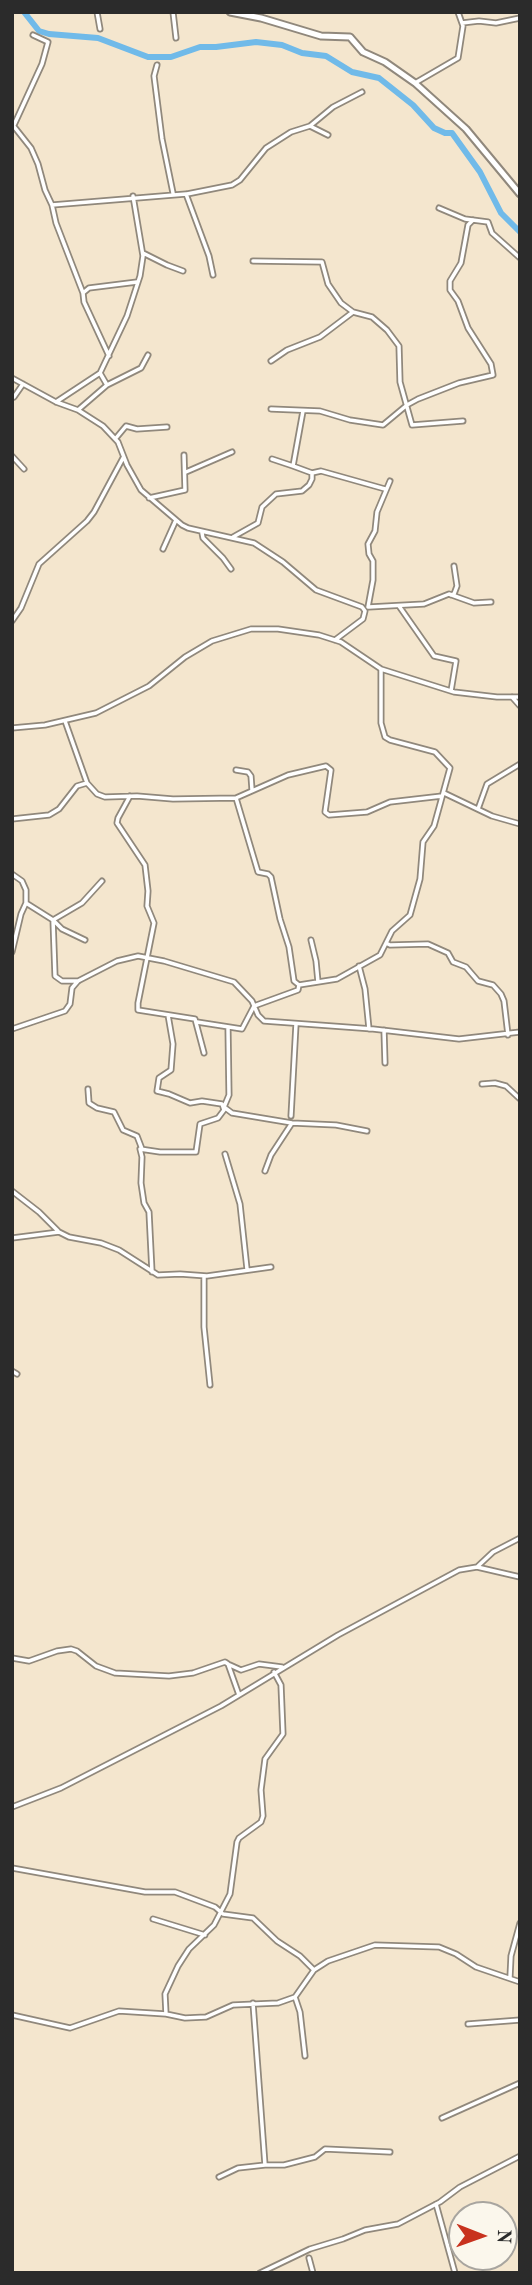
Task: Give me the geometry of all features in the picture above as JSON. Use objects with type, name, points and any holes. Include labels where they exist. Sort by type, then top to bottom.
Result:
[{"type":"main road","points":[[230,12],[261,18],[321,36],[349,36],[363,52],[385,62],[415,83],[466,129],[520,194]]},
{"type":"street","points":[[97,12],[100,29]]},
{"type":"street","points":[[173,12],[176,38]]},
{"type":"street","points":[[415,83],[456,61],[460,55],[462,23],[458,12]]},
{"type":"street","points":[[462,23],[496,23],[520,18]]},
{"type":"street","points":[[33,34],[48,41],[43,64],[13,125],[31,148],[84,302],[109,356]]},
{"type":"street","points":[[157,65],[154,76],[162,139],[173,193]]},
{"type":"street","points":[[52,205],[133,196],[186,194],[232,185],[240,180],[266,148],[288,134],[310,126],[333,107],[362,92]]},
{"type":"street","points":[[310,126],[328,135]]},
{"type":"street","points":[[186,194],[209,256],[213,275]]},
{"type":"street","points":[[56,402],[100,373],[127,316],[143,253],[133,196]]},
{"type":"street","points":[[439,208],[465,219],[488,222],[492,233],[520,258]]},
{"type":"street","points":[[271,409],[320,411],[350,420],[383,425],[407,405],[435,391],[493,375],[491,364],[468,328],[458,301],[450,290],[450,281],[461,263],[468,225],[472,220]]},
{"type":"street","points":[[143,253],[183,271]]},
{"type":"street","points":[[253,261],[322,262],[328,284],[341,303],[353,312],[372,317],[387,330],[399,346],[400,382],[413,426],[463,421]]},
{"type":"street","points":[[83,293],[89,288],[137,282]]},
{"type":"street","points":[[271,361],[320,337],[353,312]]},
{"type":"street","points":[[78,410],[107,385],[141,368],[148,355]]},
{"type":"street","points":[[100,373],[107,385]]},
{"type":"street","points":[[12,378],[56,402],[78,410],[116,438],[136,483],[149,498],[176,520],[188,528],[254,543],[283,562],[316,590],[366,608],[424,604],[454,594],[457,586],[454,566]]},
{"type":"street","points":[[14,397],[23,384]]},
{"type":"street","points":[[293,466],[303,411]]},
{"type":"street","points":[[116,438],[126,426],[138,429],[167,427]]},
{"type":"street","points":[[186,472],[232,452]]},
{"type":"street","points":[[149,498],[184,492],[184,455]]},
{"type":"street","points":[[12,456],[24,469]]},
{"type":"street","points":[[12,621],[21,608],[38,564],[87,521],[123,457]]},
{"type":"street","points":[[272,459],[312,473],[321,471],[385,489]]},
{"type":"street","points":[[231,538],[258,523],[262,507],[276,494],[302,491],[311,482],[312,473]]},
{"type":"street","points":[[335,640],[358,624],[364,615],[373,580],[373,561],[368,544],[375,531],[377,512],[390,481]]},
{"type":"street","points":[[163,549],[176,520]]},
{"type":"street","points":[[202,532],[203,538],[230,569]]},
{"type":"street","points":[[451,595],[474,603],[491,602]]},
{"type":"street","points":[[398,606],[434,656],[455,661],[451,691]]},
{"type":"street","points":[[12,728],[65,721],[96,713],[131,696],[212,641],[251,629],[305,632],[335,640],[355,650],[381,669],[451,691],[520,697]]},
{"type":"street","points":[[236,798],[258,872],[271,877],[289,947],[294,981],[299,985],[337,979],[380,955],[393,931],[407,919],[412,910],[421,879],[423,842],[434,826],[450,770],[445,761],[431,751],[390,740],[382,731],[381,669]]},
{"type":"street","points":[[512,697],[520,706]]},
{"type":"street","points":[[65,721],[87,783],[97,794],[105,796],[236,798],[288,775],[326,765],[331,770],[325,812],[328,815],[369,812],[390,802],[443,794],[501,819],[520,824]]},
{"type":"street","points":[[478,809],[487,784],[520,764]]},
{"type":"street","points":[[236,770],[248,772],[252,790]]},
{"type":"street","points":[[12,819],[49,814],[59,809],[77,786],[87,783]]},
{"type":"street","points":[[130,796],[117,820],[118,827],[146,868],[146,906],[154,923],[138,1010],[195,1019],[197,1022],[228,1028],[244,1027],[254,1006],[298,990],[299,985]]},
{"type":"street","points":[[12,874],[25,886],[26,902],[12,953]]},
{"type":"street","points":[[53,920],[82,903],[102,881]]},
{"type":"street","points":[[26,902],[62,929],[85,940]]},
{"type":"street","points":[[53,920],[55,976],[62,981],[78,981]]},
{"type":"street","points":[[311,940],[318,983]]},
{"type":"street","points":[[386,943],[428,944],[448,953],[453,962],[466,967],[478,981],[493,985],[504,1001],[508,1035]]},
{"type":"street","points":[[12,1029],[65,1012],[70,1004],[72,988],[78,981],[117,961],[130,957],[148,957],[234,982],[246,993],[264,1021],[459,1039],[520,1032]]},
{"type":"street","points":[[359,966],[365,989],[369,1029]]},
{"type":"street","points":[[168,1015],[173,1044],[171,1070],[159,1078],[157,1091],[190,1103],[207,1101],[224,1107],[232,1114],[367,1131]]},
{"type":"street","points":[[197,1022],[204,1053]]},
{"type":"street","points":[[291,1116],[296,1024]]},
{"type":"street","points":[[142,1149],[197,1152],[200,1124],[221,1116],[229,1095],[228,1028]]},
{"type":"street","points":[[384,1030],[385,1063]]},
{"type":"street","points":[[482,1084],[506,1086],[520,1099]]},
{"type":"street","points":[[88,1089],[89,1103],[114,1112],[123,1130],[137,1136],[142,1149],[141,1183],[144,1203],[149,1212],[152,1272]]},
{"type":"street","points":[[265,1171],[271,1154],[292,1123]]},
{"type":"street","points":[[225,1154],[240,1204],[247,1269]]},
{"type":"street","points":[[12,1191],[59,1232],[78,1240],[101,1243],[119,1250],[158,1275],[204,1276],[271,1267]]},
{"type":"street","points":[[12,1238],[59,1232]]},
{"type":"street","points":[[204,1276],[204,1327],[210,1385]]},
{"type":"street","points":[[477,1567],[493,1552],[520,1538]]},
{"type":"street","points":[[12,1807],[61,1788],[239,1695],[282,1667],[446,1576],[468,1567],[477,1567],[520,1577]]},
{"type":"street","points":[[12,1658],[29,1661],[71,1649],[96,1666],[115,1674],[193,1673],[219,1664],[228,1664],[241,1670],[259,1664],[282,1667]]},
{"type":"street","points":[[228,1664],[239,1695]]},
{"type":"street","points":[[166,2014],[165,1994],[175,1973],[189,1949],[214,1924],[232,1884],[237,1842],[261,1822],[263,1816],[261,1790],[265,1759],[283,1734],[281,1685],[274,1672]]},
{"type":"street","points":[[12,1868],[145,1892],[175,1892],[215,1907],[220,1912],[253,1918],[276,1941],[300,1956],[314,1970]]},
{"type":"street","points":[[153,1919],[205,1935]]},
{"type":"street","points":[[510,1977],[510,1956],[520,1923]]},
{"type":"street","points":[[12,2015],[70,2028],[119,2011],[196,2019],[218,2013],[233,2005],[278,2003],[295,1997],[314,1970],[338,1956],[387,1944],[433,1946],[449,1950],[476,1966],[520,1982]]},
{"type":"street","points":[[295,1997],[300,2012],[305,2056]]},
{"type":"street","points":[[253,2003],[265,2165]]},
{"type":"street","points":[[468,2024],[520,2020]]},
{"type":"street","points":[[442,2118],[520,2083]]},
{"type":"street","points":[[219,2177],[238,2168],[284,2165],[315,2157],[325,2149],[390,2152]]},
{"type":"street","points":[[260,2273],[310,2249],[365,2230],[398,2224],[520,2156]]},
{"type":"street","points":[[436,2204],[455,2273]]},
{"type":"street","points":[[309,2258],[313,2273]]},
{"type":"waterway","points":[[24,12],[39,31],[98,38],[148,57],[171,57],[200,47],[256,42],[282,45],[302,53],[326,56],[352,72],[379,78],[413,105],[434,128],[452,133],[480,172],[501,213],[520,232]]}]
